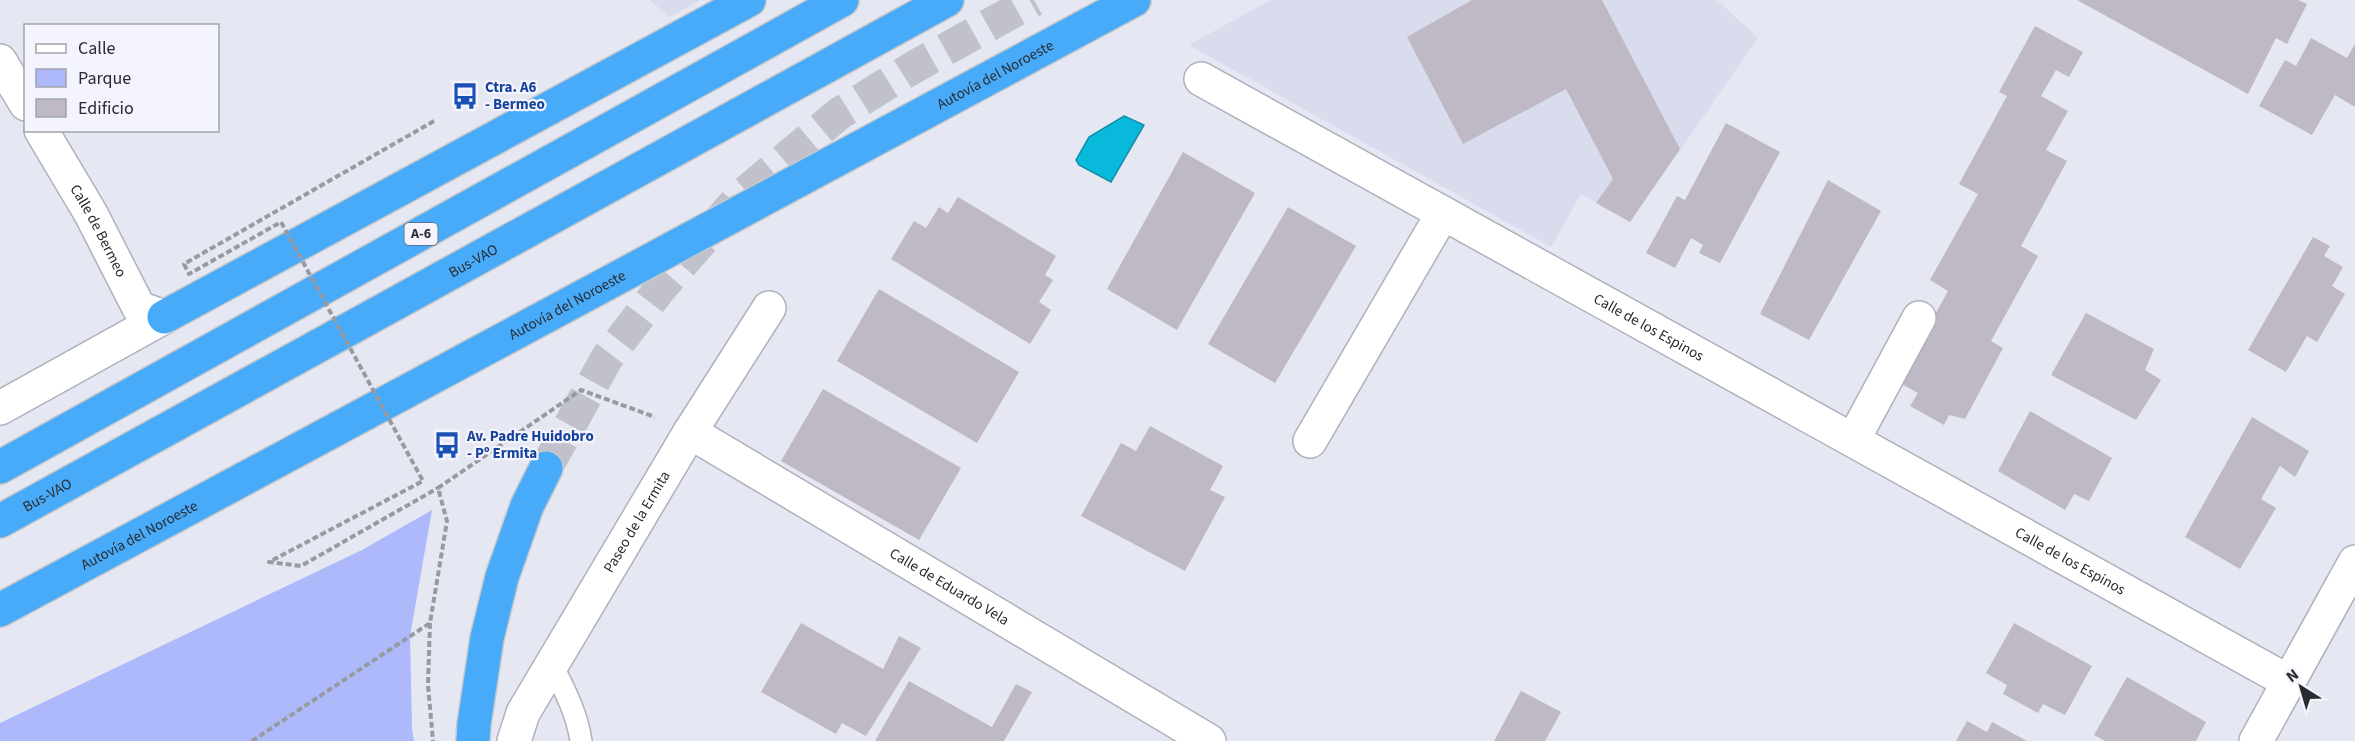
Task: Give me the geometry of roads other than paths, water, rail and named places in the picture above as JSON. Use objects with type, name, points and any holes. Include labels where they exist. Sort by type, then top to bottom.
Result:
[{"type":"highway","points":[[164,317],[749,0]]},
{"type":"highway","name":"A-6","points":[[0,467],[842,0]]},
{"type":"highway","name":"Bus-VAO","points":[[0,521],[947,0]]},
{"type":"highway","name":"Autovía del Noroeste","points":[[0,610],[1134,0]]},
{"type":"highway","points":[[474,741],[475,713],[495,602],[527,506],[546,468]]},
{"type":"street","points":[[0,61],[24,101]]},
{"type":"street","name":"Calle de los Espinos","points":[[1201,79],[2289,682]]},
{"type":"street","name":"Calle de Bermeo","points":[[42,132],[91,213],[139,308],[164,317]]},
{"type":"street","points":[[1310,441],[1443,213]]},
{"type":"street","name":"Paseo de la Ermita","points":[[514,741],[523,712],[690,432],[769,308]]},
{"type":"street","points":[[0,408],[164,317]]},
{"type":"street","points":[[1853,440],[1919,318]]},
{"type":"street","name":"Calle de Eduardo Vela","points":[[690,432],[1209,741]]},
{"type":"street","points":[[2256,741],[2289,682],[2346,600],[2355,562]]},
{"type":"lane","points":[[552,665],[569,699],[580,729],[581,741]]},
{"type":"tunnel","points":[[546,468],[607,358],[660,289],[741,196],[840,113],[914,67],[1034,0]]},
{"type":"place","name":"Ctra. A6 - Bermeo","points":[[465,96]]},
{"type":"place","name":"Av. Padre Huidobro - Pº Ermita","points":[[447,445]]}]
